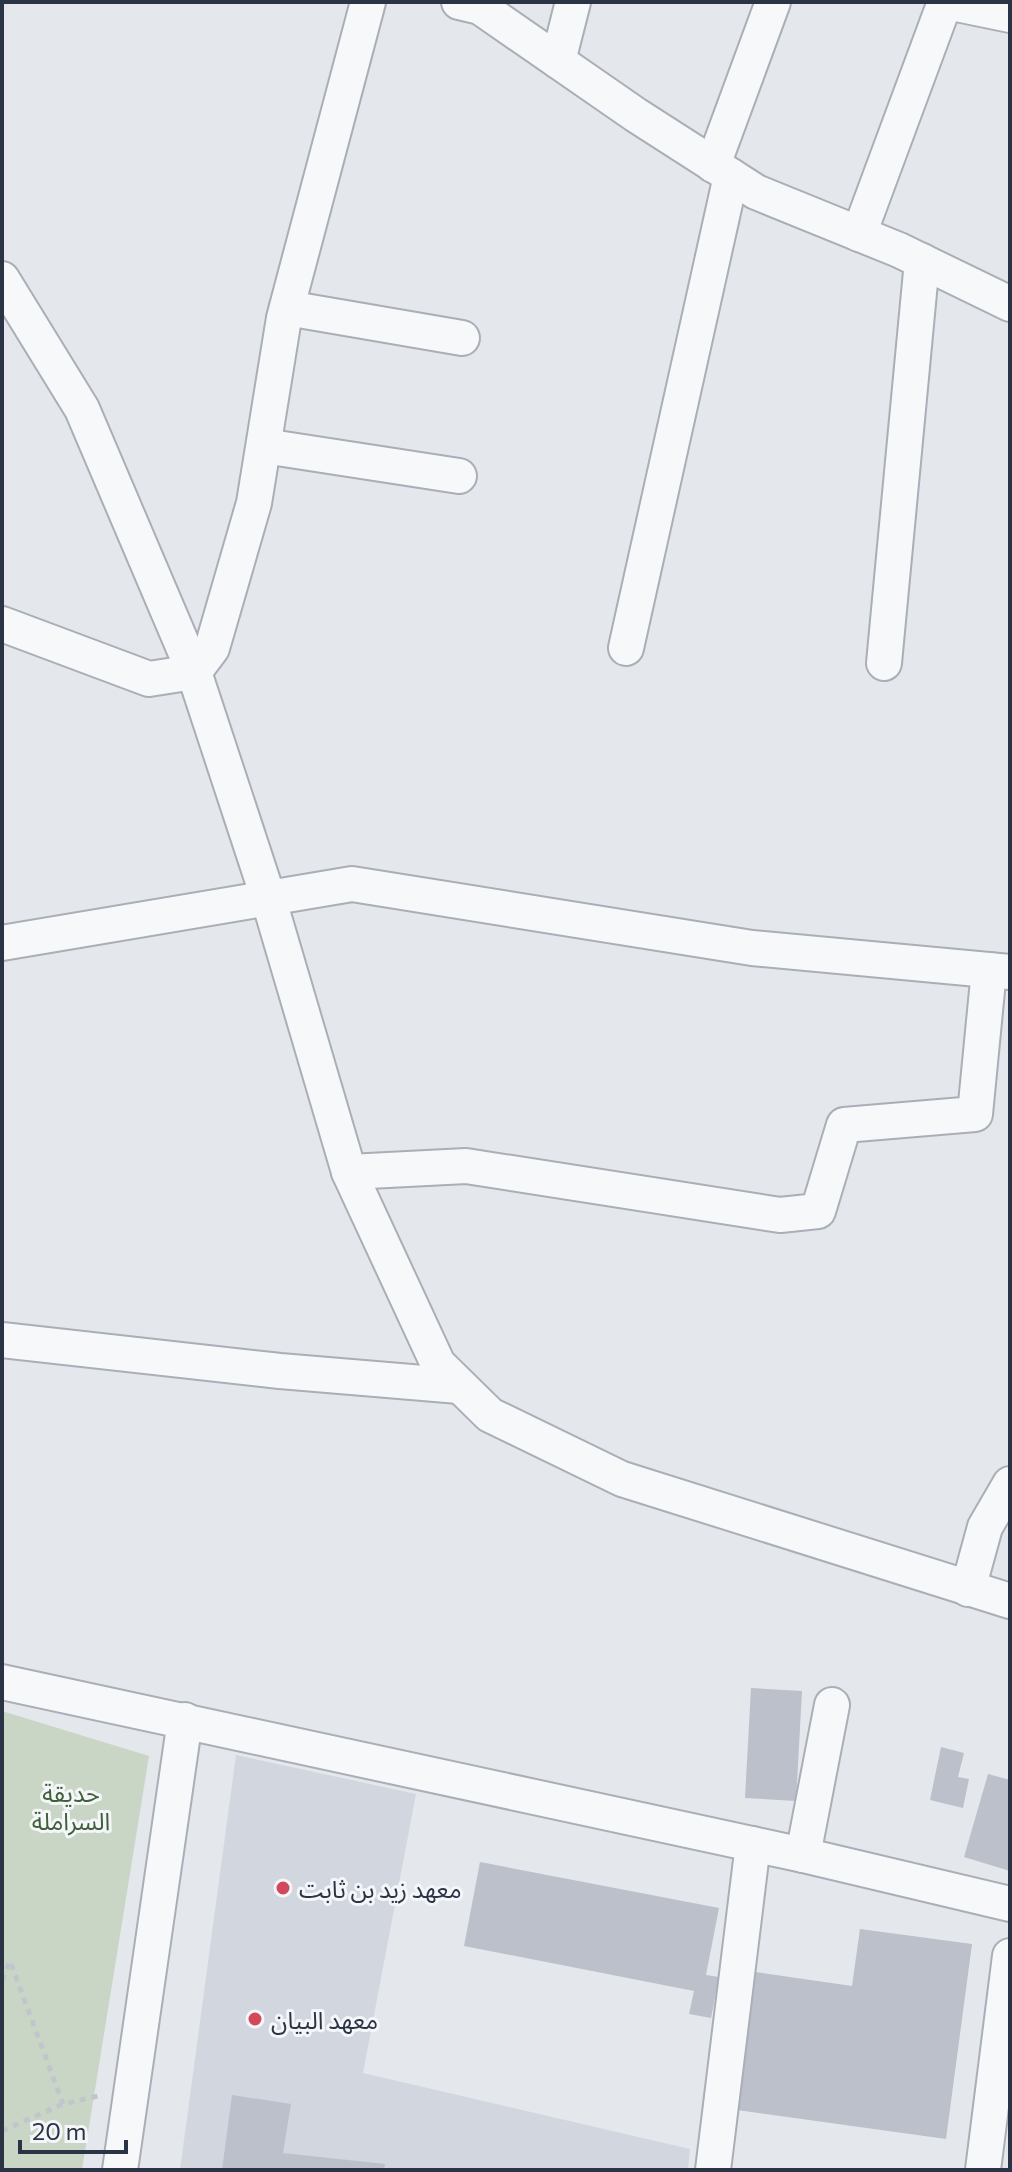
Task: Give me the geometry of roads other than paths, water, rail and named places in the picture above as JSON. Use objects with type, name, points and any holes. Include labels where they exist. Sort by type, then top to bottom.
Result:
[{"type":"street","points":[[2,624],[149,679],[194,672],[212,648],[254,503],[287,308],[368,2]]},
{"type":"street","points":[[459,2],[480,7],[756,192],[922,261],[1010,304]]},
{"type":"street","points":[[558,61],[573,2]]},
{"type":"street","points":[[626,648],[722,170],[773,2]]},
{"type":"street","points":[[859,234],[946,2],[1010,15]]},
{"type":"street","points":[[884,663],[922,261]]},
{"type":"street","points":[[2,279],[82,409],[194,672],[268,897],[349,1172],[438,1364],[490,1415],[622,1479],[1010,1601]]},
{"type":"street","points":[[287,308],[462,338]]},
{"type":"street","points":[[264,446],[459,476]]},
{"type":"street","points":[[2,943],[352,884],[752,948],[1000,971],[975,1114],[844,1125],[818,1211],[780,1215],[466,1166],[349,1172]]},
{"type":"street","points":[[2,1340],[280,1371],[459,1386]]},
{"type":"street","points":[[968,1589],[985,1527],[1010,1484]]},
{"type":"street","points":[[2,1682],[803,1855],[1010,1904]]},
{"type":"street","points":[[803,1855],[832,1705]]},
{"type":"street","points":[[120,2170],[185,1720]]},
{"type":"street","points":[[713,2170],[753,1844]]},
{"type":"street","points":[[983,2170],[1010,1956]]},
{"type":"place","name":"معهد زيد بن ثابت","points":[[283,1888]]},
{"type":"place","name":"معهد البيان","points":[[255,2019]]},
{"type":"park label","name":"حديقة السراملة","points":[[71,1806]]}]
